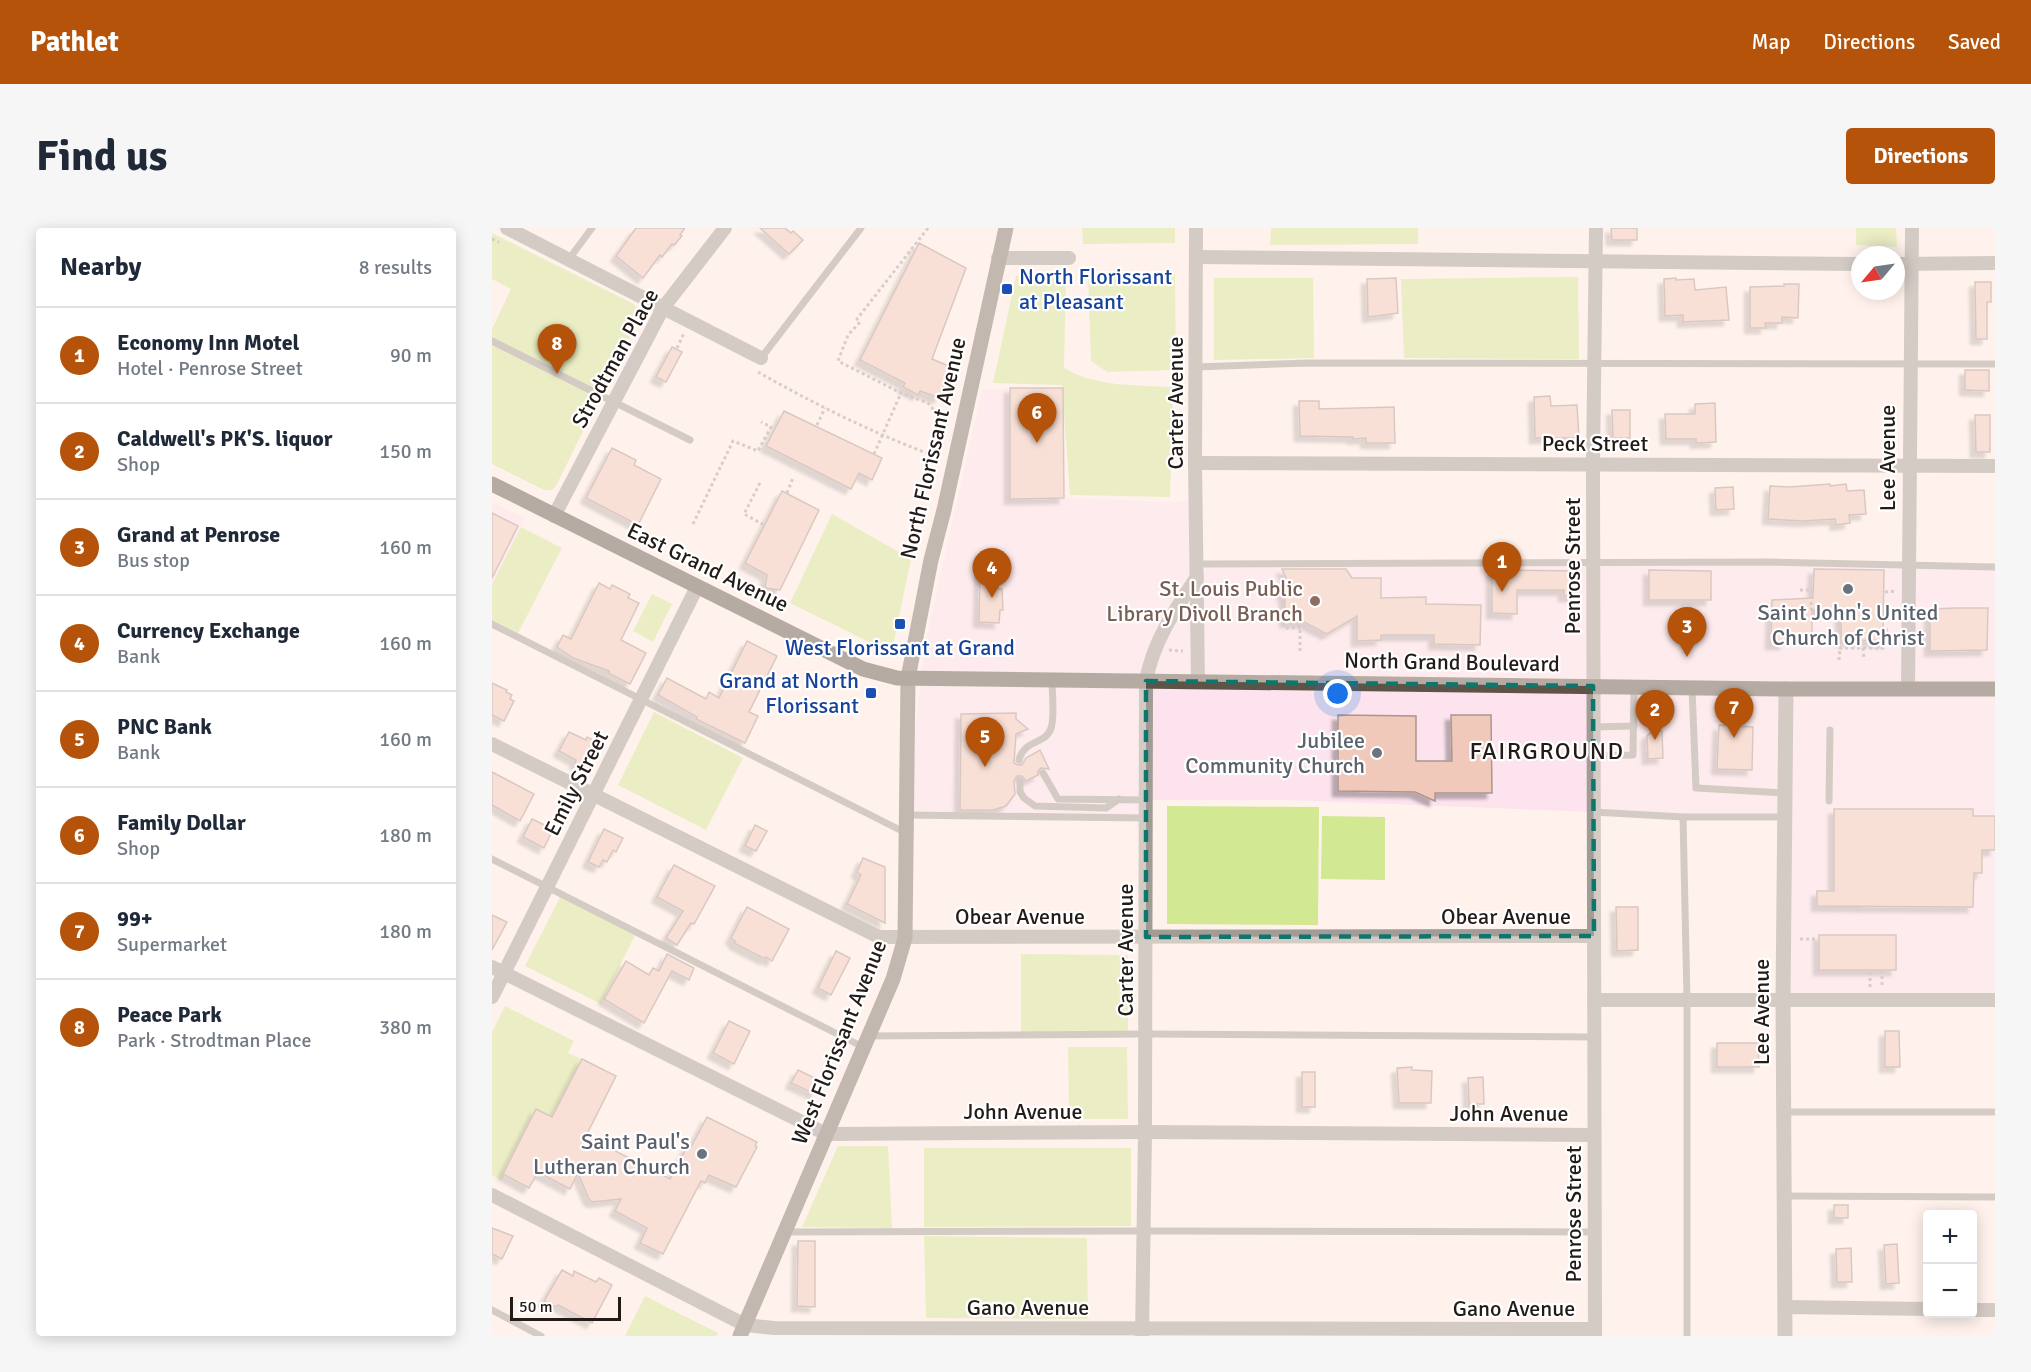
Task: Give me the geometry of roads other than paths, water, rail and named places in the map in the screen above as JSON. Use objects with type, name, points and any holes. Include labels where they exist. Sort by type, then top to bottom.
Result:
[{"type":"main road","name":"North Florissant Avenue","points":[[908,678],[931,560],[1006,228]]},
{"type":"main road","name":"East Grand Avenue","points":[[492,484],[863,669],[885,676],[908,678]]},
{"type":"main road","name":"North Grand Boulevard","points":[[908,678],[1786,689],[1995,689]]},
{"type":"main road","name":"West Florissant Avenue","points":[[742,1330],[893,979],[905,938],[908,678]]},
{"type":"street","points":[[507,228],[663,308],[758,364]]},
{"type":"street","name":"Strodtman Place","points":[[554,516],[663,308],[724,228]]},
{"type":"street","name":"Carter Avenue","points":[[1196,228],[1195,463],[1198,682]]},
{"type":"street","name":"Penrose Street","points":[[1595,1332],[1593,464],[1596,228]]},
{"type":"street","name":"Lee Avenue","points":[[1908,688],[1912,228]]},
{"type":"street","points":[[1196,257],[1851,264]]},
{"type":"street","points":[[998,258],[1069,258]]},
{"type":"street","points":[[1905,264],[1995,263]]},
{"type":"street","name":"Peck Street","points":[[1195,463],[1995,466]]},
{"type":"street","name":"Carter Avenue","points":[[1142,1332],[1146,1131],[1146,681],[1157,642],[1197,571]]},
{"type":"street","name":"Emily Street","points":[[492,997],[498,970],[547,887],[697,587]]},
{"type":"street","name":"Lee Avenue","points":[[1785,1336],[1783,999],[1786,689]]},
{"type":"street","name":"Obear Avenue","points":[[492,744],[879,937],[1594,936]]},
{"type":"street","name":"John Avenue","points":[[498,970],[826,1134],[1146,1131],[1594,1135]]},
{"type":"street","points":[[1594,1000],[1995,1000]]},
{"type":"street","name":"Gano Avenue","points":[[492,1196],[742,1330],[785,1328],[1142,1332],[1595,1332]]},
{"type":"street","points":[[1785,1307],[1923,1309]]},
{"type":"street","points":[[1977,1310],[1995,1310]]},
{"type":"lane","points":[[569,259],[592,228]]},
{"type":"lane","points":[[758,364],[861,228]]},
{"type":"lane","points":[[492,341],[690,440]]},
{"type":"lane","points":[[1196,367],[1308,363],[1995,364]]},
{"type":"lane","points":[[1197,571],[1771,562],[1995,567]]},
{"type":"lane","points":[[492,624],[906,833]]},
{"type":"lane","points":[[1019,760],[1021,752],[1030,744],[1046,737],[1052,727],[1052,680]]},
{"type":"lane","points":[[1593,756],[1633,755],[1634,687]]},
{"type":"lane","points":[[1692,688],[1696,789],[1784,793]]},
{"type":"lane","points":[[1593,727],[1634,726]]},
{"type":"lane","points":[[1829,801],[1830,730]]},
{"type":"lane","points":[[1030,744],[1033,754]]},
{"type":"lane","points":[[1043,773],[1058,799],[1146,800]]},
{"type":"lane","points":[[1020,781],[1020,792],[1035,806],[1106,807],[1119,799]]},
{"type":"lane","points":[[1593,813],[1683,817],[1784,817]]},
{"type":"lane","points":[[906,815],[1146,818]]},
{"type":"lane","points":[[1683,817],[1687,999],[1687,1336]]},
{"type":"lane","points":[[492,859],[866,1042],[1145,1034],[1594,1037]]},
{"type":"lane","points":[[1784,1112],[1995,1112]]},
{"type":"lane","points":[[1785,1196],[1995,1197]]},
{"type":"lane","points":[[784,1233],[1594,1232]]},
{"type":"lane","points":[[492,1310],[542,1336]]},
{"type":"place","name":"North Florissant at Pleasant","points":[[1007,289]]},
{"type":"place","name":"Peace Park","points":[[557,374]]},
{"type":"place","name":"Family Dollar","points":[[1037,443]]},
{"type":"place","name":"Saint John's United Church of Christ","points":[[1848,589]]},
{"type":"place","name":"Economy Inn Motel","points":[[1502,592]]},
{"type":"place","name":"Currency Exchange","points":[[992,598]]},
{"type":"place","name":"St. Louis Public Library Divoll Branch","points":[[1315,601]]},
{"type":"place","name":"West Florissant at Grand","points":[[900,624]]},
{"type":"place","name":"Grand at Penrose","points":[[1687,657]]},
{"type":"place","name":"Grand at North Florissant","points":[[871,693]]},
{"type":"place","name":"99+","points":[[1734,738]]},
{"type":"place","name":"Caldwell's PK'S. liquor","points":[[1655,740]]},
{"type":"place","name":"Jubilee Community Church","points":[[1377,753]]},
{"type":"place","name":"PNC Bank","points":[[985,767]]},
{"type":"place","name":"Saint Paul's Lutheran Church","points":[[702,1154]]},
{"type":"district","name":"FAIRGROUND","points":[[1547,751]]}]
